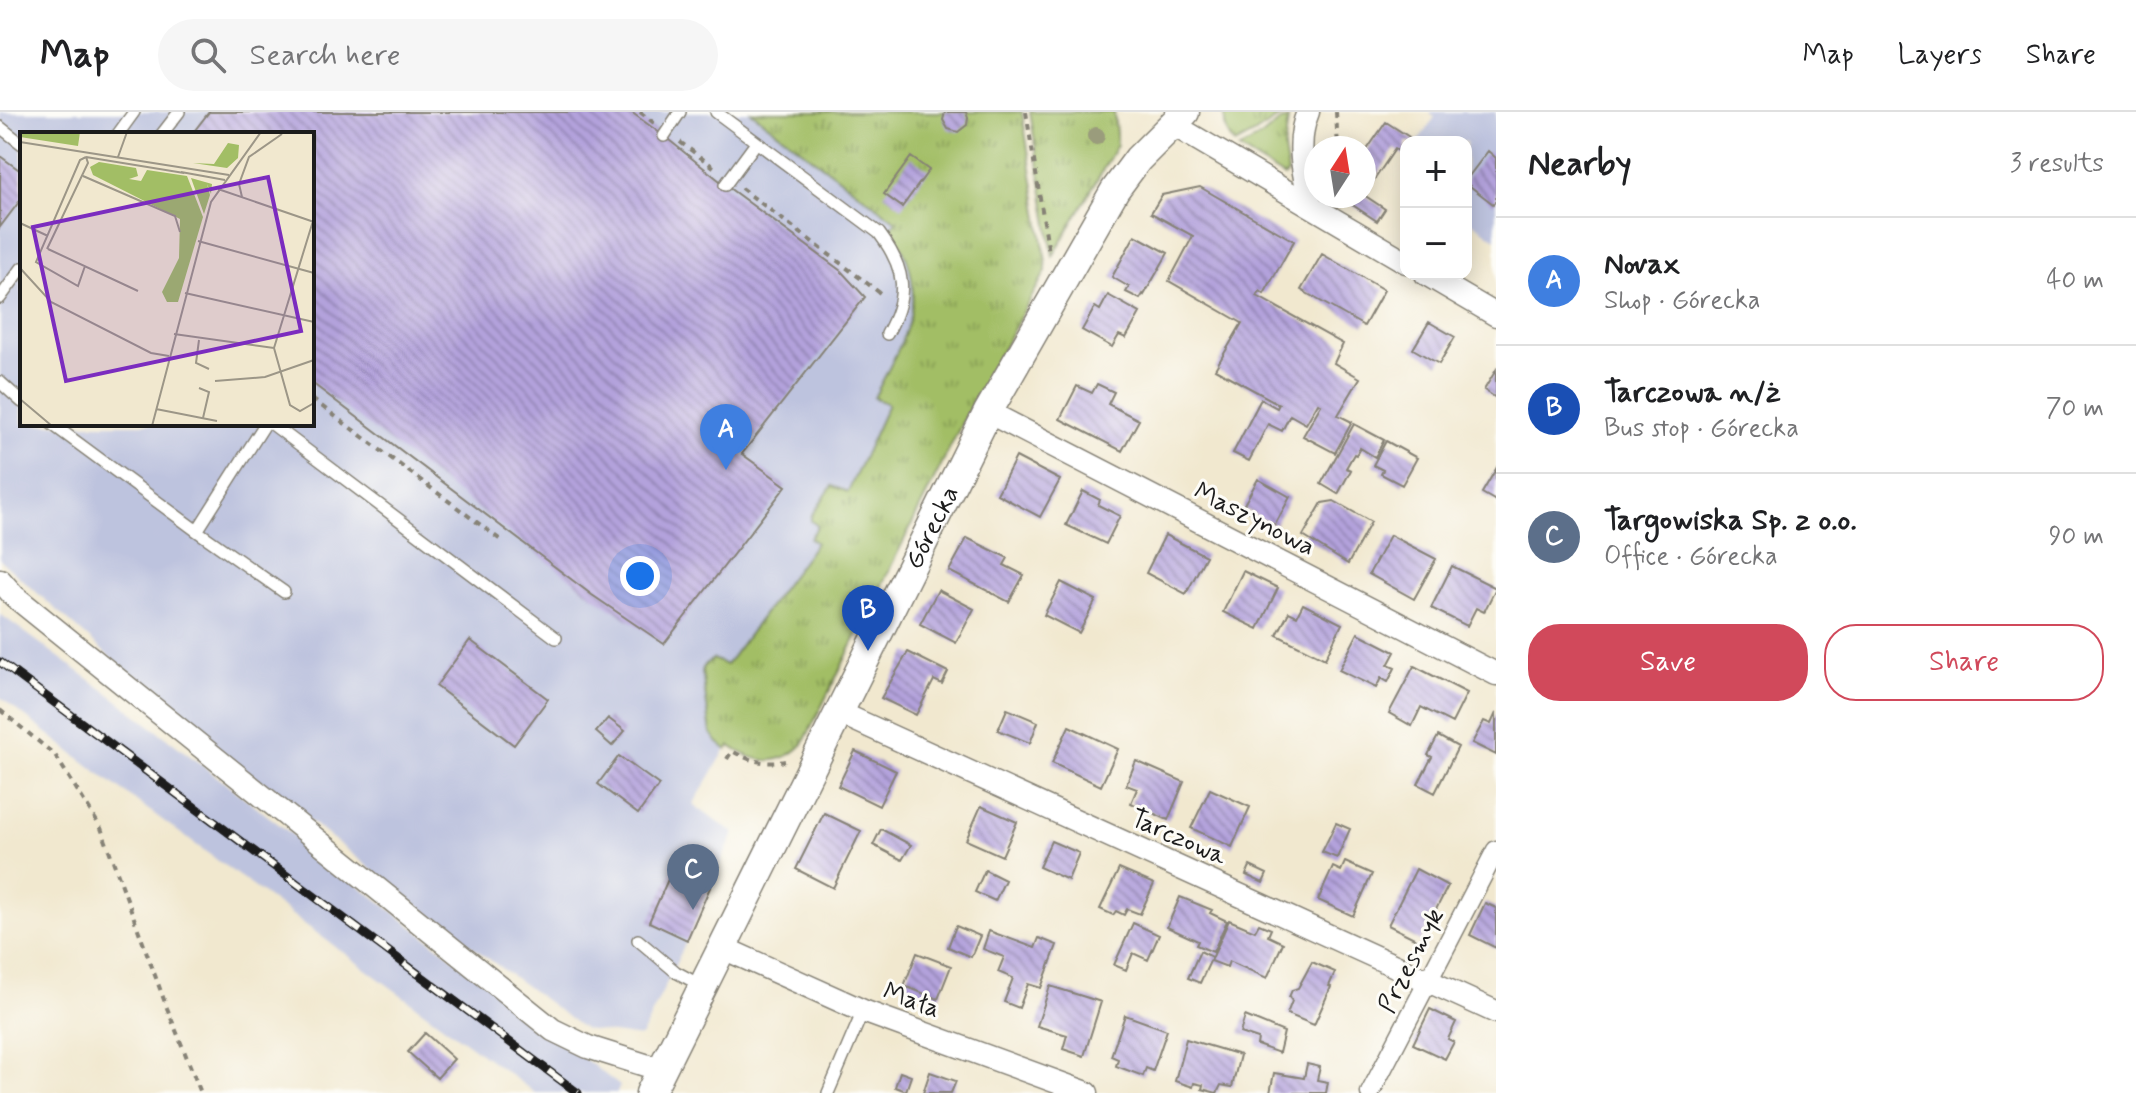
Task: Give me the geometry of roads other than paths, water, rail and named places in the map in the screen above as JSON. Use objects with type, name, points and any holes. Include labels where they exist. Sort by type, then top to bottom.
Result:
[{"type":"street","points":[[1304,174],[1301,134],[1308,112]]},
{"type":"street","points":[[1179,118],[1304,201]]},
{"type":"street","name":"Górecka","points":[[655,1081],[988,412],[1115,190],[1138,159],[1179,118]]},
{"type":"street","points":[[1314,208],[1400,258]]},
{"type":"street","points":[[1436,280],[1496,315]]},
{"type":"street","name":"Maszynowa","points":[[988,412],[1496,674]]},
{"type":"street","points":[[0,580],[14,596],[553,1030],[655,1081]]},
{"type":"street","name":"Tarczowa","points":[[838,712],[1496,1012]]},
{"type":"street","name":"Przesmyk","points":[[1370,1093],[1496,850]]},
{"type":"street","name":"Mała","points":[[721,947],[863,1011],[1087,1093]]},
{"type":"lane","points":[[119,132],[134,112]]},
{"type":"lane","points":[[164,132],[179,112]]},
{"type":"lane","points":[[665,134],[680,112]]},
{"type":"lane","points":[[716,112],[879,233],[899,267],[903,284],[897,316],[887,334]]},
{"type":"lane","points":[[0,127],[20,142]]},
{"type":"lane","points":[[727,182],[756,143]]},
{"type":"lane","points":[[0,298],[20,271]]},
{"type":"lane","points":[[0,382],[20,400]]},
{"type":"lane","points":[[55,426],[284,592]]},
{"type":"lane","points":[[197,531],[264,426]]},
{"type":"lane","points":[[275,426],[556,638]]},
{"type":"lane","points":[[638,940],[676,972],[702,986]]},
{"type":"lane","points":[[828,1093],[863,1011]]},
{"type":"railway","points":[[0,662],[578,1093]]},
{"type":"place","name":"Novax","points":[[726,470]]},
{"type":"place","name":"Tarczowa n/ż","points":[[868,651]]},
{"type":"place","name":"Targowiska Sp. z o.o.","points":[[693,910]]}]
